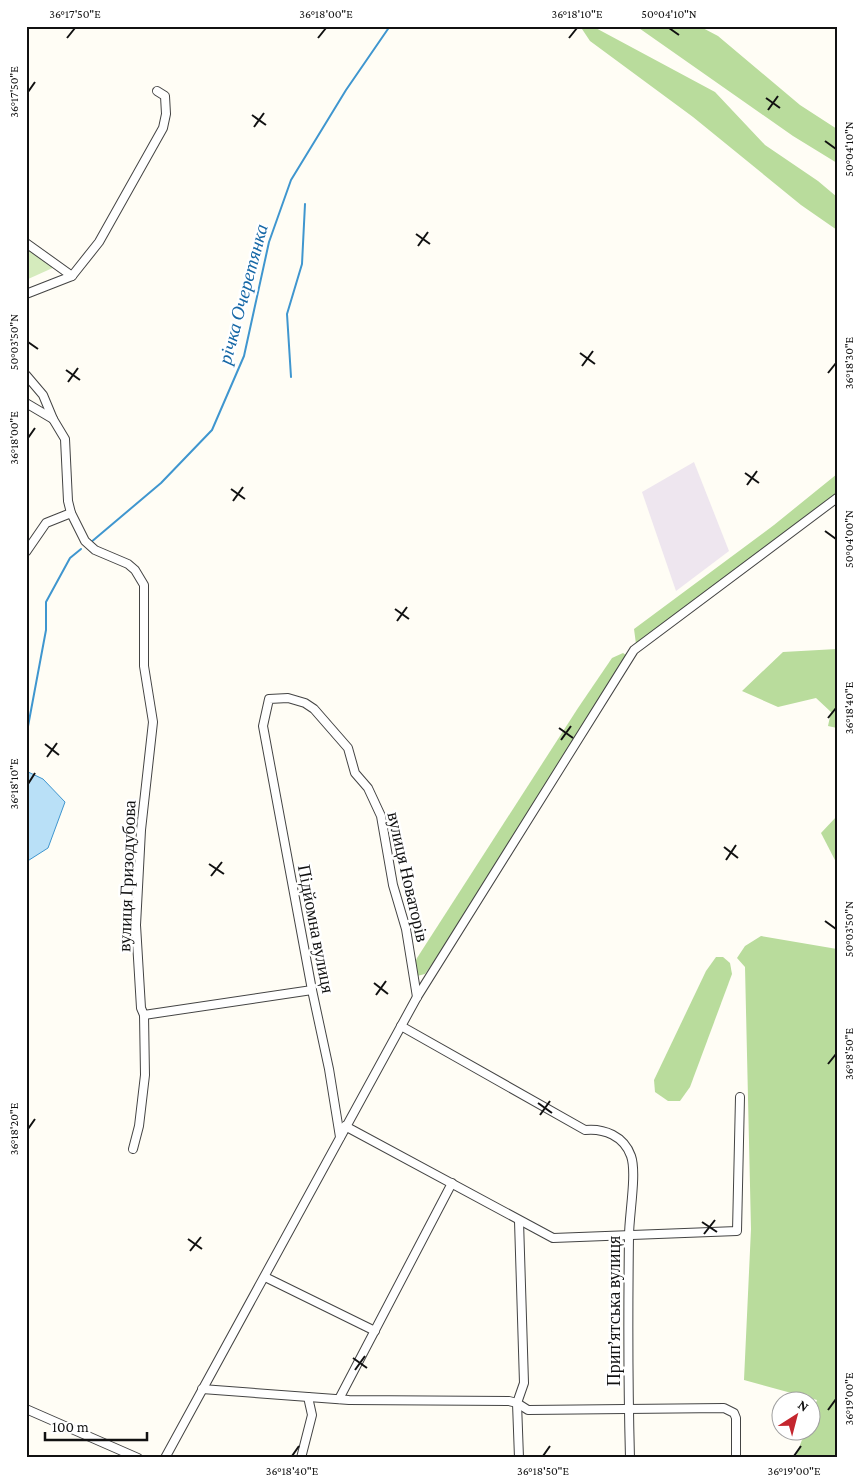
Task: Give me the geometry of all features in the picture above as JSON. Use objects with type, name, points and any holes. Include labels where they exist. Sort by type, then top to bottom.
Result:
[{"type":"street","points":[[26,294],[72,276],[99,242],[163,128],[166,114],[165,96],[157,91]]},
{"type":"street","points":[[26,243],[72,276]]},
{"type":"street","name":"вулиця Гризодубова","points":[[26,375],[43,395],[64,439],[68,501],[71,513],[85,541],[95,550],[106,556],[128,564],[135,570],[144,585],[144,666],[153,722],[141,830],[136,925],[141,1008],[144,1015],[145,1075],[139,1126],[132,1149]]},
{"type":"street","points":[[26,402],[53,419]]},
{"type":"street","points":[[165,1458],[417,997],[634,650],[837,498]]},
{"type":"street","points":[[26,552],[46,523],[71,513]]},
{"type":"street","name":"вулиця Новаторів","points":[[263,726],[269,699],[288,698],[314,709],[348,748],[355,773],[368,788],[381,816],[392,885],[406,929],[417,997]]},
{"type":"street","name":"Підйомна вулиця","points":[[263,726],[312,990],[329,1069],[340,1137]]},
{"type":"street","points":[[144,1015],[312,990]]},
{"type":"street","name":"Прип’ятська вулиця","points":[[401,1026],[585,1130],[596,1129],[613,1134],[627,1148],[633,1165],[629,1234],[630,1458]]},
{"type":"street","points":[[345,1126],[553,1238],[737,1231],[740,1097]]},
{"type":"street","points":[[339,1399],[452,1183]]},
{"type":"street","points":[[519,1221],[524,1383],[517,1403],[519,1458]]},
{"type":"street","points":[[265,1277],[376,1331]]},
{"type":"street","points":[[202,1389],[339,1399],[509,1401],[517,1403],[528,1410],[724,1408],[729,1410],[736,1418],[736,1458]]},
{"type":"street","points":[[301,1458],[312,1415],[308,1397]]},
{"type":"street","points":[[26,1409],[138,1458]]},
{"type":"shaded area","points":[[694,462],[729,551],[676,591],[642,492]]},
{"type":"green space","points":[[580,26],[592,26],[715,92],[765,145],[818,181],[837,197],[837,230],[801,205],[693,117],[590,41]]},
{"type":"green space","points":[[636,26],[699,26],[718,36],[800,105],[837,129],[837,163],[793,136]]},
{"type":"green space","points":[[26,243],[57,266],[26,280]]},
{"type":"green space","points":[[837,474],[837,496],[636,644],[634,629],[774,525]]},
{"type":"green space","points":[[837,649],[837,728],[828,726],[831,712],[816,698],[778,707],[742,691],[783,652]]},
{"type":"green space","points":[[623,653],[626,655],[623,665],[435,960],[425,974],[417,976],[413,967],[417,958],[578,708],[612,658]]},
{"type":"green space","points":[[837,816],[837,864],[821,833]]},
{"type":"green space","points":[[761,936],[837,949],[837,1458],[795,1458],[801,1442],[820,1442],[820,1392],[788,1392],[744,1380],[751,1229],[745,967],[737,958],[745,946]]},
{"type":"green space","points":[[716,957],[723,957],[730,963],[732,974],[690,1087],[680,1101],[668,1101],[655,1092],[654,1080],[706,971]]},
{"type":"water","points":[[26,771],[43,779],[65,802],[48,848],[26,862]]},
{"type":"waterway","name":"річка Очеретянка","points":[[90,543],[161,483],[212,430],[244,356],[269,242],[291,180],[346,90],[390,26]]},
{"type":"waterway","points":[[291,377],[287,314],[302,264],[305,204]]},
{"type":"waterway","name":"річка Очеретянка","points":[[26,737],[46,630],[46,602],[70,558],[81,549]]}]
